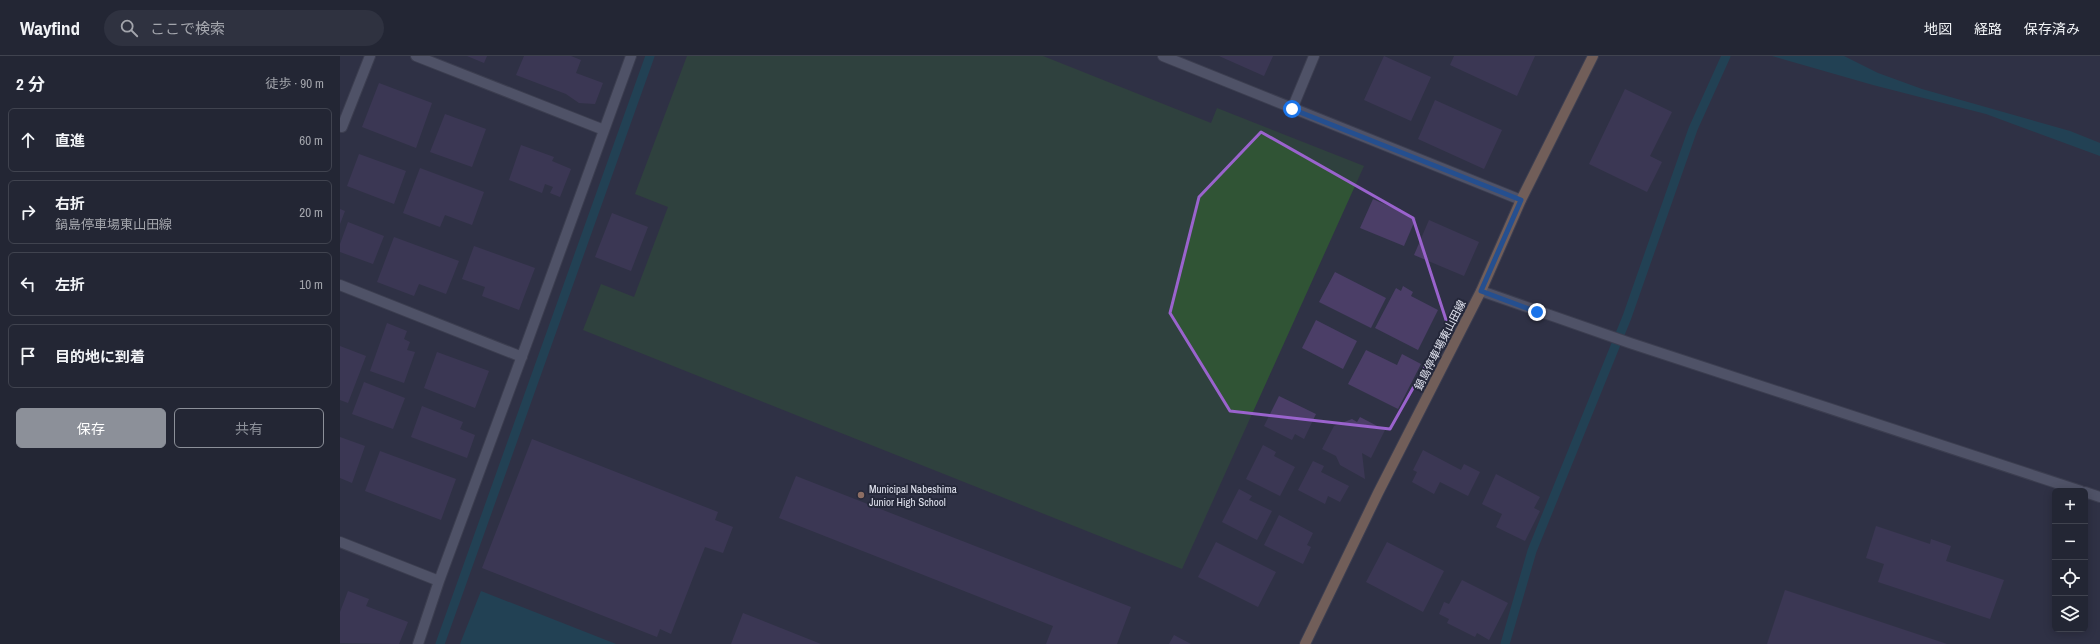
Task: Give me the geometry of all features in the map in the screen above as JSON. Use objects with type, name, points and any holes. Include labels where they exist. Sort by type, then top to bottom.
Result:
[{"type":"main road","name":"鍋島停車場東山田線","points":[[1305,644],[1378,492],[1481,291],[1521,200],[1592,56]]},
{"type":"street","points":[[342,127],[370,56]]},
{"type":"street","points":[[416,56],[435,60],[604,130]]},
{"type":"street","points":[[418,644],[439,581],[631,56]]},
{"type":"street","points":[[1163,56],[1521,200]]},
{"type":"street","points":[[1292,109],[1314,56]]},
{"type":"street","points":[[340,285],[522,357]]},
{"type":"street","points":[[1481,291],[1608,336],[2072,488]]},
{"type":"street","points":[[2088,493],[2100,497]]},
{"type":"street","points":[[340,542],[439,581]]},
{"type":"highlighted area","points":[[1261,132],[1413,218],[1448,326],[1390,429],[1230,411],[1170,313],[1199,197]]},
{"type":"green space","name":"Municipal Nabeshima Junior High School","points":[[687,56],[1043,56],[1211,123],[1217,108],[1364,166],[1182,569],[583,330],[601,284],[634,297],[668,207],[635,194]]},
{"type":"water","points":[[1772,56],[1844,56],[1878,73],[1922,89],[2070,131],[2100,143],[2100,156],[1986,114],[1873,85]]},
{"type":"water","points":[[481,591],[616,644],[460,644]]},
{"type":"building","points":[[467,56],[487,56],[484,63]]},
{"type":"building","points":[[524,56],[571,56],[581,60],[576,73],[603,83],[595,104],[579,103],[566,94],[516,75]]},
{"type":"building","points":[[1219,56],[1273,56],[1264,76]]},
{"type":"building","points":[[1384,56],[1431,77],[1411,121],[1364,100]]},
{"type":"building","points":[[1454,56],[1535,56],[1517,96],[1450,65]]},
{"type":"building","points":[[379,83],[432,103],[416,148],[362,127]]},
{"type":"building","points":[[1625,89],[1672,112],[1650,156],[1662,162],[1647,192],[1589,164]]},
{"type":"building","points":[[1435,100],[1502,130],[1484,169],[1418,139]]},
{"type":"building","points":[[445,114],[486,129],[472,167],[430,152]]},
{"type":"building","points":[[521,145],[554,157],[552,161],[571,169],[560,197],[550,193],[553,187],[545,184],[542,193],[509,180]]},
{"type":"building","points":[[359,154],[406,171],[394,204],[347,186]]},
{"type":"building","points":[[420,168],[484,192],[472,225],[445,215],[440,227],[403,213]]},
{"type":"building","points":[[1373,199],[1416,218],[1404,246],[1360,228]]},
{"type":"building","points":[[340,209],[345,211],[340,224]]},
{"type":"building","points":[[612,213],[648,227],[631,271],[595,257]]},
{"type":"building","points":[[1429,220],[1479,242],[1464,276],[1414,255]]},
{"type":"building","points":[[348,222],[384,236],[373,264],[340,252],[340,244]]},
{"type":"building","points":[[394,237],[459,261],[446,294],[419,284],[414,296],[377,282]]},
{"type":"building","points":[[474,246],[535,268],[519,310],[482,296],[485,287],[462,279]]},
{"type":"building","points":[[1335,272],[1386,298],[1371,328],[1319,302]]},
{"type":"building","points":[[1403,286],[1413,292],[1411,296],[1438,310],[1418,350],[1375,328],[1396,288],[1401,291]]},
{"type":"building","points":[[1316,320],[1357,341],[1343,369],[1302,348]]},
{"type":"building","points":[[387,323],[407,331],[404,339],[410,342],[407,350],[415,352],[404,383],[370,371]]},
{"type":"building","points":[[340,346],[366,356],[348,403],[340,400]]},
{"type":"building","points":[[1366,350],[1397,365],[1402,354],[1421,364],[1398,409],[1348,384]]},
{"type":"building","points":[[437,352],[489,371],[475,408],[424,388]]},
{"type":"building","points":[[364,382],[405,398],[393,429],[352,414]]},
{"type":"building","points":[[1279,396],[1316,414],[1304,439],[1295,434],[1292,440],[1264,426]]},
{"type":"building","points":[[422,406],[463,422],[460,429],[475,435],[467,458],[411,437]]},
{"type":"building","points":[[1360,417],[1385,430],[1371,458],[1362,453],[1365,479],[1340,465],[1336,456],[1322,449],[1334,426],[1352,419],[1357,422]]},
{"type":"building","points":[[340,437],[365,446],[352,483],[340,478]]},
{"type":"building","points":[[532,439],[718,512],[715,520],[733,527],[723,553],[705,547],[671,634],[660,629],[657,637],[482,568]]},
{"type":"building","points":[[1263,445],[1276,452],[1274,456],[1295,467],[1280,496],[1246,479]]},
{"type":"building","points":[[1423,450],[1461,470],[1464,464],[1480,472],[1468,496],[1440,482],[1434,494],[1412,482],[1417,472],[1413,470]]},
{"type":"building","points":[[380,451],[456,479],[441,520],[365,491]]},
{"type":"building","points":[[1313,461],[1324,466],[1321,472],[1349,486],[1340,502],[1328,496],[1325,504],[1298,490]]},
{"type":"building","points":[[1496,474],[1540,497],[1534,508],[1540,511],[1525,541],[1496,527],[1502,514],[1482,504]]},
{"type":"building","points":[[796,476],[1131,607],[1117,644],[1046,644],[1053,626],[779,518]]},
{"type":"building","points":[[1239,489],[1252,496],[1249,500],[1272,511],[1257,540],[1222,522]]},
{"type":"building","points":[[1279,515],[1313,533],[1307,545],[1311,547],[1303,564],[1264,545]]},
{"type":"building","points":[[1876,526],[1930,544],[1931,539],[1951,546],[1946,561],[2004,580],[1990,619],[1878,582],[1884,564],[1866,558]]},
{"type":"building","points":[[1216,542],[1276,572],[1258,607],[1198,577]]},
{"type":"building","points":[[1387,542],[1444,571],[1423,612],[1366,582]]},
{"type":"building","points":[[1462,580],[1508,603],[1489,640],[1477,633],[1475,637],[1447,623],[1449,619],[1439,614],[1444,602],[1449,604]]},
{"type":"building","points":[[1785,590],[1947,644],[1767,644]]},
{"type":"building","points":[[348,591],[369,599],[366,606],[408,622],[399,644],[340,643],[340,612]]},
{"type":"building","points":[[743,613],[821,644],[731,644]]},
{"type":"building","points":[[1174,635],[1191,644],[1169,644]]},
{"type":"waterway","points":[[440,644],[650,56]]},
{"type":"waterway","points":[[1505,644],[1532,551],[1627,317],[1693,129],[1726,56]]},
{"type":"place","name":"Municipal Nabeshima Junior High School","points":[[861,495]]},
{"type":"route","points":[[1292,109],[1521,200],[1481,291],[1537,312]]}]
